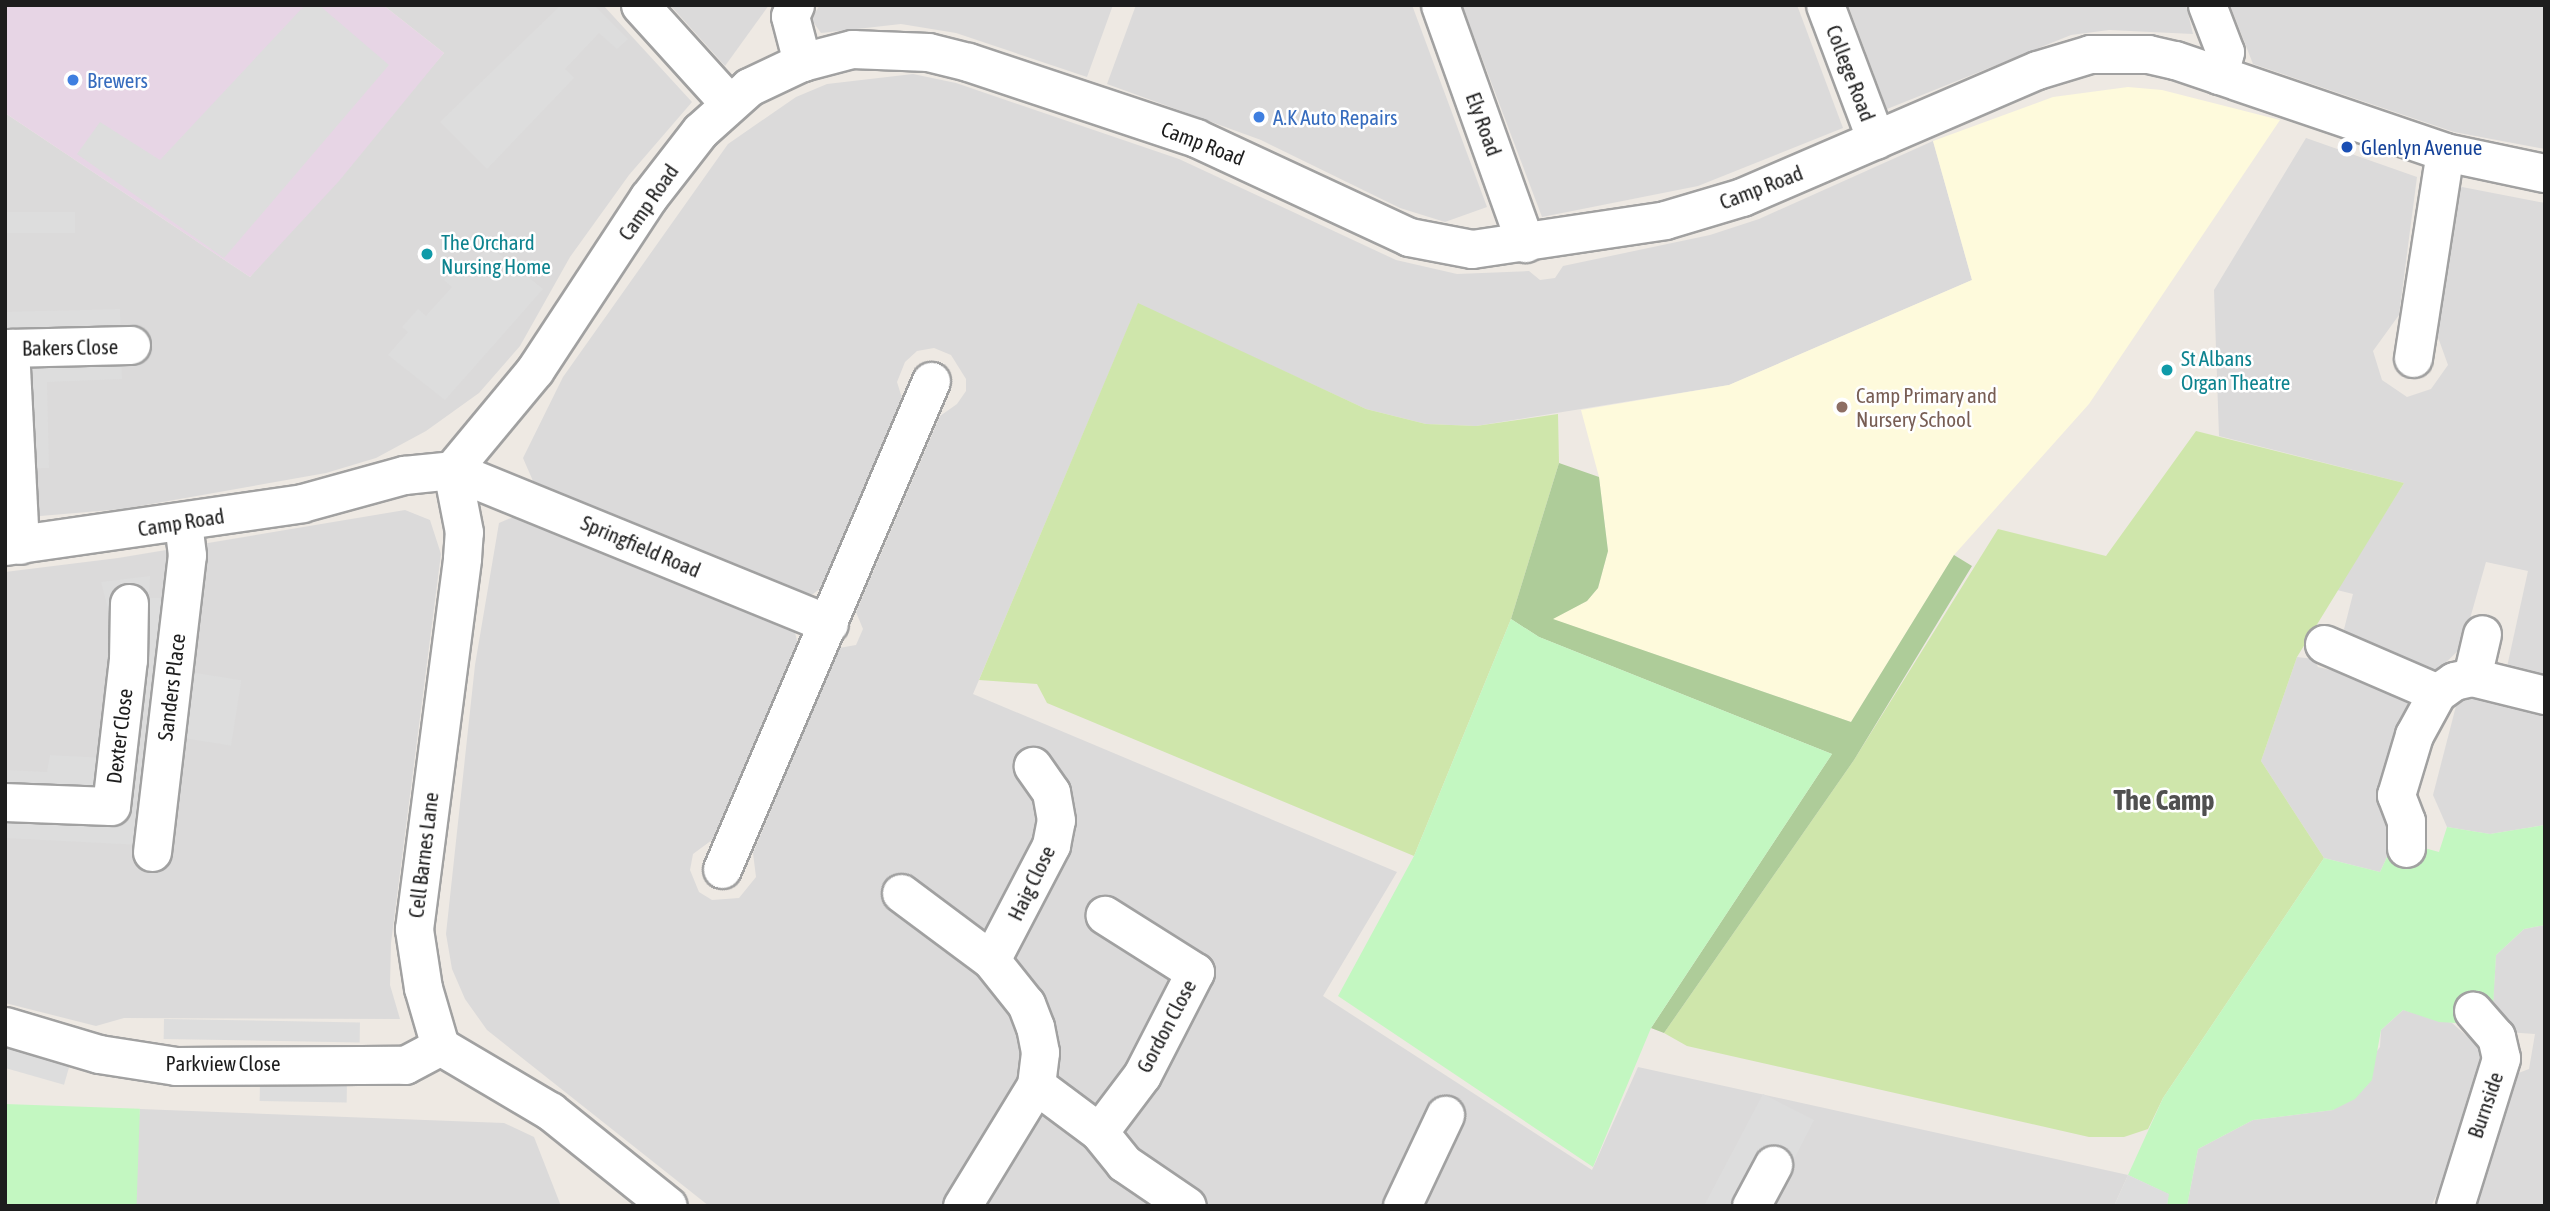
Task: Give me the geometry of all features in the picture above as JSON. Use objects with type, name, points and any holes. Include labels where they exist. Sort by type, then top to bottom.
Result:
[{"type":"street","points":[[640,5],[729,103]]},
{"type":"street","points":[[795,5],[790,16],[802,62]]},
{"type":"street","name":"Ely Road","points":[[1440,5],[1525,243]]},
{"type":"street","name":"College Road","points":[[1825,5],[1876,140]]},
{"type":"street","points":[[2207,5],[2225,52],[2219,75]]},
{"type":"street","name":"Camp Road","points":[[13,545],[302,503],[404,475],[452,470],[535,370],[655,188],[700,131],[749,87],[802,62],[852,49],[928,52],[1196,138],[1265,167],[1409,237],[1472,249],[1665,220],[1742,197],[2037,70],[2090,54],[2148,54],[2219,75],[2445,152],[2545,173]]},
{"type":"street","points":[[2413,358],[2445,152]]},
{"type":"street","name":"Bakers Close","points":[[13,545],[8,348],[131,345]]},
{"type":"street","points":[[722,869],[931,381]]},
{"type":"street","name":"Springfield Road","points":[[452,470],[829,624]]},
{"type":"street","name":"Cell Barnes Lane","points":[[440,1046],[423,988],[414,929],[462,558],[464,532],[452,470]]},
{"type":"street","name":"Sanders Place","points":[[152,852],[187,555],[183,522]]},
{"type":"street","name":"Dexter Close","points":[[5,802],[111,806],[128,660],[129,603]]},
{"type":"street","points":[[2472,677],[2482,634]]},
{"type":"street","points":[[2324,644],[2437,692]]},
{"type":"street","points":[[2406,849],[2406,821],[2396,795],[2414,735],[2437,692],[2454,681],[2472,677],[2545,695]]},
{"type":"street","name":"Haig Close","points":[[990,960],[1051,845],[1056,820],[1051,792],[1033,765]]},
{"type":"street","points":[[901,893],[990,960],[1026,1004],[1035,1027],[1040,1052],[1036,1085],[962,1206]]},
{"type":"street","name":"Gordon Close","points":[[1099,1132],[1142,1075],[1195,972],[1105,915]]},
{"type":"street","name":"Burnside","points":[[2455,1206],[2501,1058],[2496,1037],[2473,1012]]},
{"type":"street","name":"Parkview Close","points":[[5,1026],[99,1054],[176,1066],[405,1065],[440,1046]]},
{"type":"street","points":[[440,1046],[550,1111],[668,1206]]},
{"type":"street","points":[[1036,1085],[1099,1132],[1124,1163],[1187,1206]]},
{"type":"street","points":[[1402,1206],[1445,1115]]},
{"type":"street","points":[[1751,1206],[1773,1165]]},
{"type":"shaded area","points":[[5,5],[383,5],[444,53],[339,181],[250,277],[5,113]]},
{"type":"shaded area","points":[[305,5],[319,5],[389,65],[224,258],[77,154],[100,122],[160,160]]},
{"type":"shaded area","points":[[383,5],[603,5],[692,102],[629,175],[570,257],[520,346],[479,393],[426,431],[376,458],[326,473],[123,509],[5,519],[5,113],[250,277],[444,53]]},
{"type":"shaded area","points":[[561,5],[594,5],[628,39],[617,49],[599,33],[565,69],[574,78],[487,169],[440,122]]},
{"type":"shaded area","points":[[670,5],[769,5],[725,66]]},
{"type":"shaded area","points":[[820,5],[1113,5],[1087,77],[956,33],[901,24],[821,33],[811,19]]},
{"type":"shaded area","points":[[1136,5],[1412,5],[1487,207],[1445,222],[1400,208],[1261,140],[1107,84]]},
{"type":"shaded area","points":[[1462,5],[1797,5],[1843,128],[1698,186],[1542,217]]},
{"type":"shaded area","points":[[1848,5],[2186,5],[2193,34],[2109,30],[2071,35],[1887,109]]},
{"type":"shaded area","points":[[2230,5],[2545,5],[2545,149],[2454,132],[2253,64]]},
{"type":"shaded area","points":[[913,74],[956,83],[1179,159],[1396,260],[1457,274],[1529,271],[1540,280],[1555,278],[1563,266],[1710,235],[1759,219],[1933,141],[1972,280],[1729,385],[1476,426],[1426,424],[1366,409],[1138,304],[973,694],[1397,872],[1323,996],[1592,1170],[1638,1067],[2128,1175],[2114,1206],[709,1206],[487,1030],[465,999],[452,969],[446,934],[475,665],[499,523],[520,514],[794,629],[798,644],[716,837],[693,854],[690,870],[699,892],[712,900],[739,898],[756,877],[753,853],[839,648],[856,645],[863,629],[856,612],[940,416],[957,404],[966,391],[966,379],[951,355],[934,348],[917,351],[905,362],[897,382],[902,398],[821,588],[813,594],[801,595],[533,481],[523,458],[563,377],[728,144],[796,97],[827,84]]},
{"type":"shaded area","name":"Camp Primary and Nursery School","points":[[2128,87],[2162,90],[2280,120],[2089,404],[1954,555],[1851,722],[1552,619],[1587,601],[1598,588],[1608,551],[1599,477],[1581,410],[1729,385],[1972,280],[1933,141],[2053,97]]},
{"type":"shaded area","points":[[2306,138],[2417,177],[2399,315],[2373,351],[2382,380],[2407,397],[2431,389],[2448,365],[2435,329],[2457,190],[2462,187],[2545,203],[2545,678],[2507,667],[2528,571],[2486,562],[2462,647],[2439,669],[2419,672],[2342,637],[2353,594],[2337,590],[2404,483],[2219,436],[2214,290]]},
{"type":"shaded area","points":[[5,212],[75,212],[75,233],[5,233]]},
{"type":"shaded area","points":[[489,246],[543,289],[445,400],[388,355],[408,332],[402,327],[418,309],[426,316],[452,287],[444,280],[455,267],[464,274]]},
{"type":"shaded area","points":[[120,309],[122,379],[47,382],[49,468],[5,469],[5,312]]},
{"type":"shaded area","points":[[405,510],[430,520],[441,554],[391,943],[390,985],[400,1019],[124,1018],[96,1026],[5,1003],[5,572],[118,558]]},
{"type":"shaded area","points":[[150,576],[149,598],[168,598],[141,845],[5,838],[5,770],[47,772],[50,755],[103,758],[120,654],[101,582]]},
{"type":"shaded area","points":[[2297,657],[2314,659],[2318,667],[2420,692],[2395,840],[2380,872],[2324,858],[2261,761]]},
{"type":"shaded area","points":[[189,672],[241,680],[231,745],[179,737]]},
{"type":"shaded area","points":[[2469,697],[2545,713],[2545,825],[2490,834],[2447,827],[2433,795],[2456,706]]},
{"type":"shaded area","points":[[2545,925],[2545,1206],[2476,1206],[2489,1146],[2513,1075],[2529,1069],[2535,1034],[2506,1032],[2492,1018],[2496,955],[2524,929]]},
{"type":"shaded area","points":[[2403,1010],[2452,1023],[2478,1046],[2482,1057],[2451,1150],[2448,1173],[2431,1206],[2187,1206],[2198,1149],[2253,1120],[2333,1110],[2380,1047],[2381,1030]]},
{"type":"shaded area","points":[[164,1019],[360,1022],[360,1042],[164,1039]]},
{"type":"shaded area","points":[[5,1044],[70,1063],[64,1085],[5,1068]]},
{"type":"shaded area","points":[[260,1081],[347,1083],[347,1103],[260,1101]]},
{"type":"shaded area","points":[[1763,1094],[1814,1120],[1790,1167],[1760,1152],[1732,1206],[1704,1206]]},
{"type":"shaded area","points":[[140,1109],[504,1123],[534,1137],[561,1206],[128,1206]]},
{"type":"shaded area","points":[[2128,1175],[2169,1194],[2167,1206],[2114,1206]]},
{"type":"green space","points":[[1138,303],[1366,409],[1426,424],[1476,426],[1558,414],[1559,463],[1511,619],[1414,856],[1047,703],[1037,684],[979,680]]},
{"type":"green space","points":[[2196,431],[2404,483],[2297,657],[2261,761],[2324,858],[2163,1098],[2148,1129],[2124,1137],[2089,1137],[1687,1046],[1664,1033],[1854,760],[1998,529],[2106,556]]},
{"type":"green space","points":[[1559,463],[1599,477],[1608,551],[1598,588],[1587,601],[1553,619],[1851,722],[1954,555],[1972,566],[1854,760],[1664,1033],[1651,1028],[1832,754],[1539,637],[1511,619]]},
{"type":"green space","points":[[1511,619],[1539,637],[1832,754],[1651,1028],[1593,1167],[1338,996],[1414,856]]},
{"type":"green space","points":[[2545,825],[2545,925],[2524,929],[2496,955],[2492,1025],[2439,1022],[2403,1010],[2381,1030],[2372,1080],[2355,1099],[2333,1110],[2253,1120],[2198,1149],[2187,1206],[2167,1206],[2168,1194],[2128,1175],[2163,1098],[2324,858],[2380,872],[2395,840],[2439,852],[2447,827],[2490,834]]},
{"type":"green space","points":[[5,1104],[140,1109],[137,1206],[5,1206]]},
{"type":"place","name":"Brewers","points":[[73,80]]},
{"type":"place","name":"A.K Auto Repairs","points":[[1259,117]]},
{"type":"place","name":"Glenlyn Avenue","points":[[2347,147]]},
{"type":"place","name":"The Orchard Nursing Home","points":[[427,254]]},
{"type":"place","name":"St Albans Organ Theatre","points":[[2167,370]]},
{"type":"place","name":"Camp Primary and Nursery School","points":[[1842,407]]},
{"type":"district","name":"The Camp","points":[[2164,800]]}]
